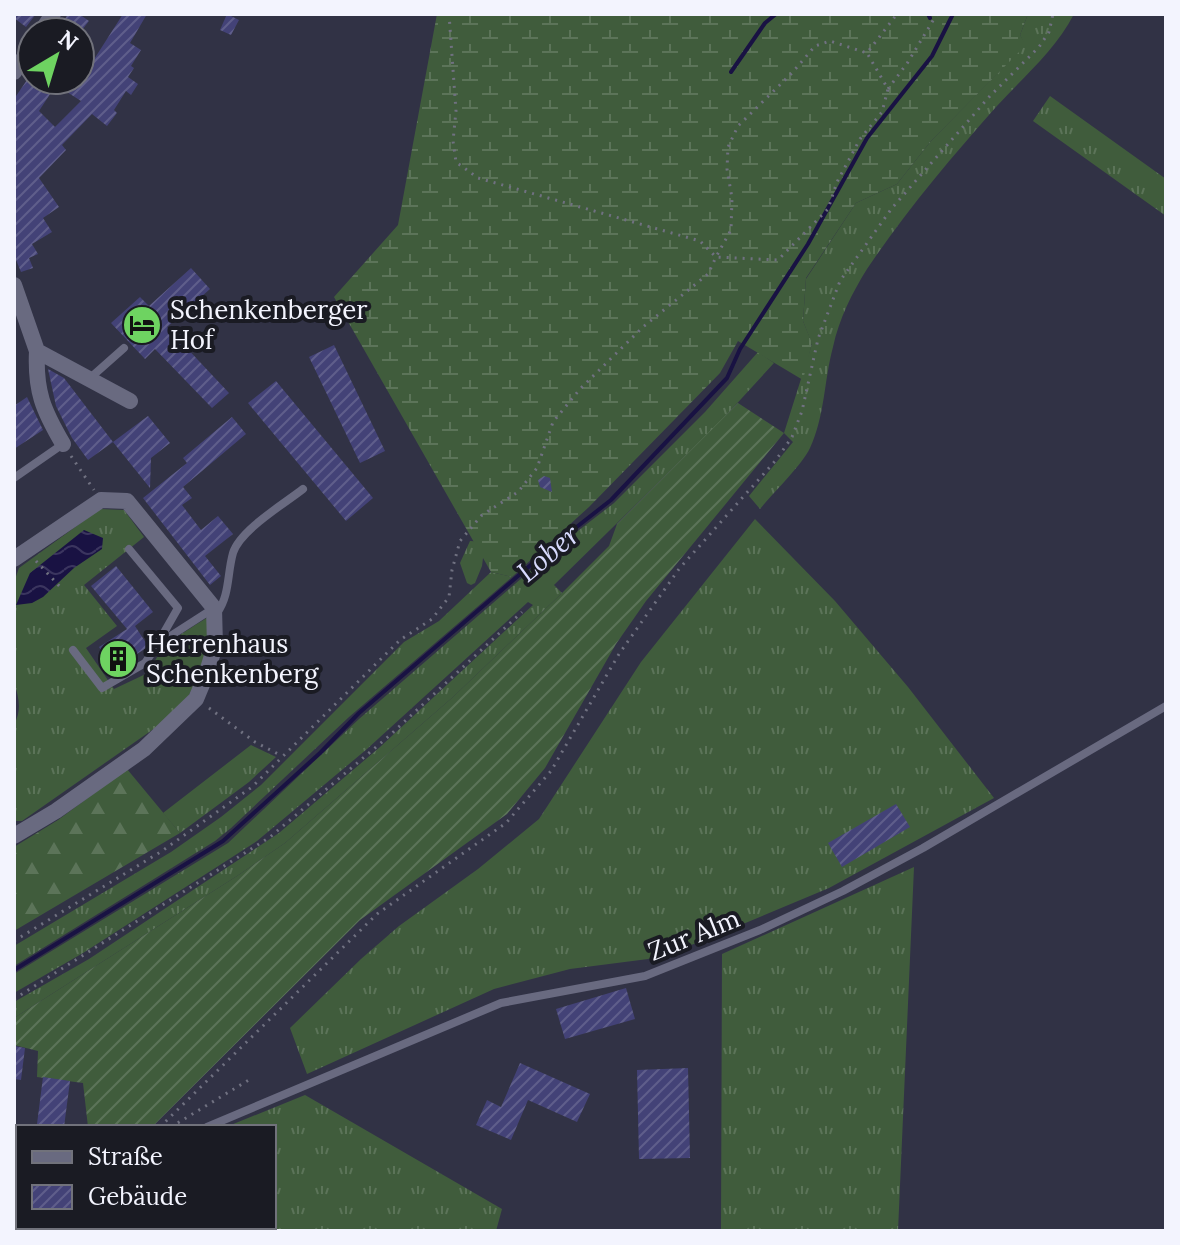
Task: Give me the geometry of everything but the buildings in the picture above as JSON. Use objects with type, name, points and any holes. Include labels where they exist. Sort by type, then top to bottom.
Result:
[{"type":"street","points":[[14,285],[37,351],[36,368],[43,409],[63,444]]},
{"type":"street","points":[[37,351],[130,401]]},
{"type":"street","points":[[14,559],[101,500],[127,501],[214,613],[215,646],[196,699],[144,749],[56,811],[14,836]]},
{"type":"lane","points":[[89,379],[124,348]]},
{"type":"lane","points":[[14,478],[63,444]]},
{"type":"lane","points":[[158,644],[214,613],[225,602],[234,552],[240,538],[303,489]]},
{"type":"lane","points":[[73,650],[102,688],[145,663],[178,608],[129,549]]},
{"type":"lane","name":"Zur Alm","points":[[212,1125],[501,1003],[645,976],[760,930],[843,891],[923,848],[1166,706]]},
{"type":"path","points":[[449,14],[456,111],[453,141],[456,162],[478,178],[700,241],[716,257],[778,260],[828,209],[837,182],[860,139],[882,112],[888,89],[937,14]]},
{"type":"path","points":[[867,53],[897,14]]},
{"type":"path","points":[[162,1125],[377,914],[506,823],[551,771],[619,654],[679,569],[776,460],[792,437],[802,411],[818,339],[840,281],[892,208],[990,96],[1039,47],[1049,32],[1053,14]]},
{"type":"path","points":[[14,941],[162,851],[252,787],[400,640],[432,619],[449,597],[460,541],[482,515],[518,492],[537,468],[553,422],[580,389],[643,327],[708,274],[731,230],[728,147],[738,126],[815,46],[830,41],[867,53],[888,89]]},
{"type":"path","points":[[63,444],[101,500]]},
{"type":"path","points":[[36,561],[63,590]]},
{"type":"path","points":[[14,999],[270,837],[356,766],[522,612]]},
{"type":"path","points":[[196,699],[255,742],[282,756]]},
{"type":"path","points":[[174,1125],[252,1078]]},
{"type":"green space","points":[[437,14],[1028,14],[1020,35],[1026,45],[931,141],[897,184],[856,203],[806,278],[803,321],[812,343],[803,380],[738,341],[720,373],[589,507],[512,577],[491,572],[334,297],[398,225]]},
{"type":"green space","points":[[1028,14],[1074,14],[1048,52],[929,186],[867,269],[839,326],[819,423],[810,448],[760,509],[749,496],[793,442],[784,433],[812,344],[803,321],[806,279],[856,203],[897,184],[931,141],[1025,45],[1020,35]]},
{"type":"green space","points":[[1050,96],[1166,179],[1166,216],[1033,121]]},
{"type":"green space","points":[[758,352],[774,363],[719,423],[554,585],[562,593],[453,697],[285,843],[14,1018],[14,1002],[89,959],[279,833],[380,747],[533,605],[528,602],[367,749],[257,841],[83,953],[14,993],[14,974],[228,843],[359,719],[561,544],[614,503],[705,412]]},
{"type":"green space","points":[[738,403],[784,433],[646,601],[616,644],[545,768],[507,814],[360,920],[154,1125],[88,1125],[83,1083],[37,1077],[38,1051],[14,1045],[14,1018],[285,843],[453,697],[562,593],[609,546],[617,524]]},
{"type":"green space","points":[[100,509],[124,510],[144,537],[84,585],[117,626],[86,648],[114,689],[150,672],[166,647],[208,617],[209,645],[189,695],[165,721],[22,821],[14,821],[14,724],[19,704],[14,683],[14,582],[19,568]]},
{"type":"green space","points":[[755,519],[835,601],[908,687],[994,798],[829,888],[700,942],[648,959],[570,969],[494,989],[307,1074],[290,1028],[399,926],[478,869],[539,819],[641,662]]},
{"type":"green space","points":[[470,541],[485,542],[482,566],[475,583],[471,585],[467,583],[460,563]]},
{"type":"green space","points":[[491,572],[512,577],[349,717],[231,828],[14,966],[14,946],[171,852],[261,785],[404,642],[439,621]]},
{"type":"green space","points":[[251,745],[276,757],[249,782],[180,833],[163,813]]},
{"type":"green space","points":[[127,769],[180,833],[14,931],[14,847],[58,820]]},
{"type":"green space","points":[[914,867],[898,1231],[721,1231],[722,954]]},
{"type":"green space","points":[[305,1095],[502,1209],[496,1231],[14,1231],[14,1168],[16,1229],[276,1229],[276,1125],[231,1125]]},
{"type":"water","points":[[84,530],[103,538],[102,549],[74,568],[43,597],[32,603],[16,605],[30,573]]},
{"type":"waterway","points":[[731,72],[765,23],[776,14]]},
{"type":"waterway","points":[[928,14],[930,18]]},
{"type":"waterway","name":"Lober","points":[[14,970],[223,841],[359,713],[555,544],[611,500],[727,378],[740,349],[808,244],[867,138],[932,56],[953,14]]},
{"type":"place","name":"Schenkenberger Hof","points":[[142,325]]},
{"type":"place","name":"Herrenhaus Schenkenberg","points":[[118,659]]}]
